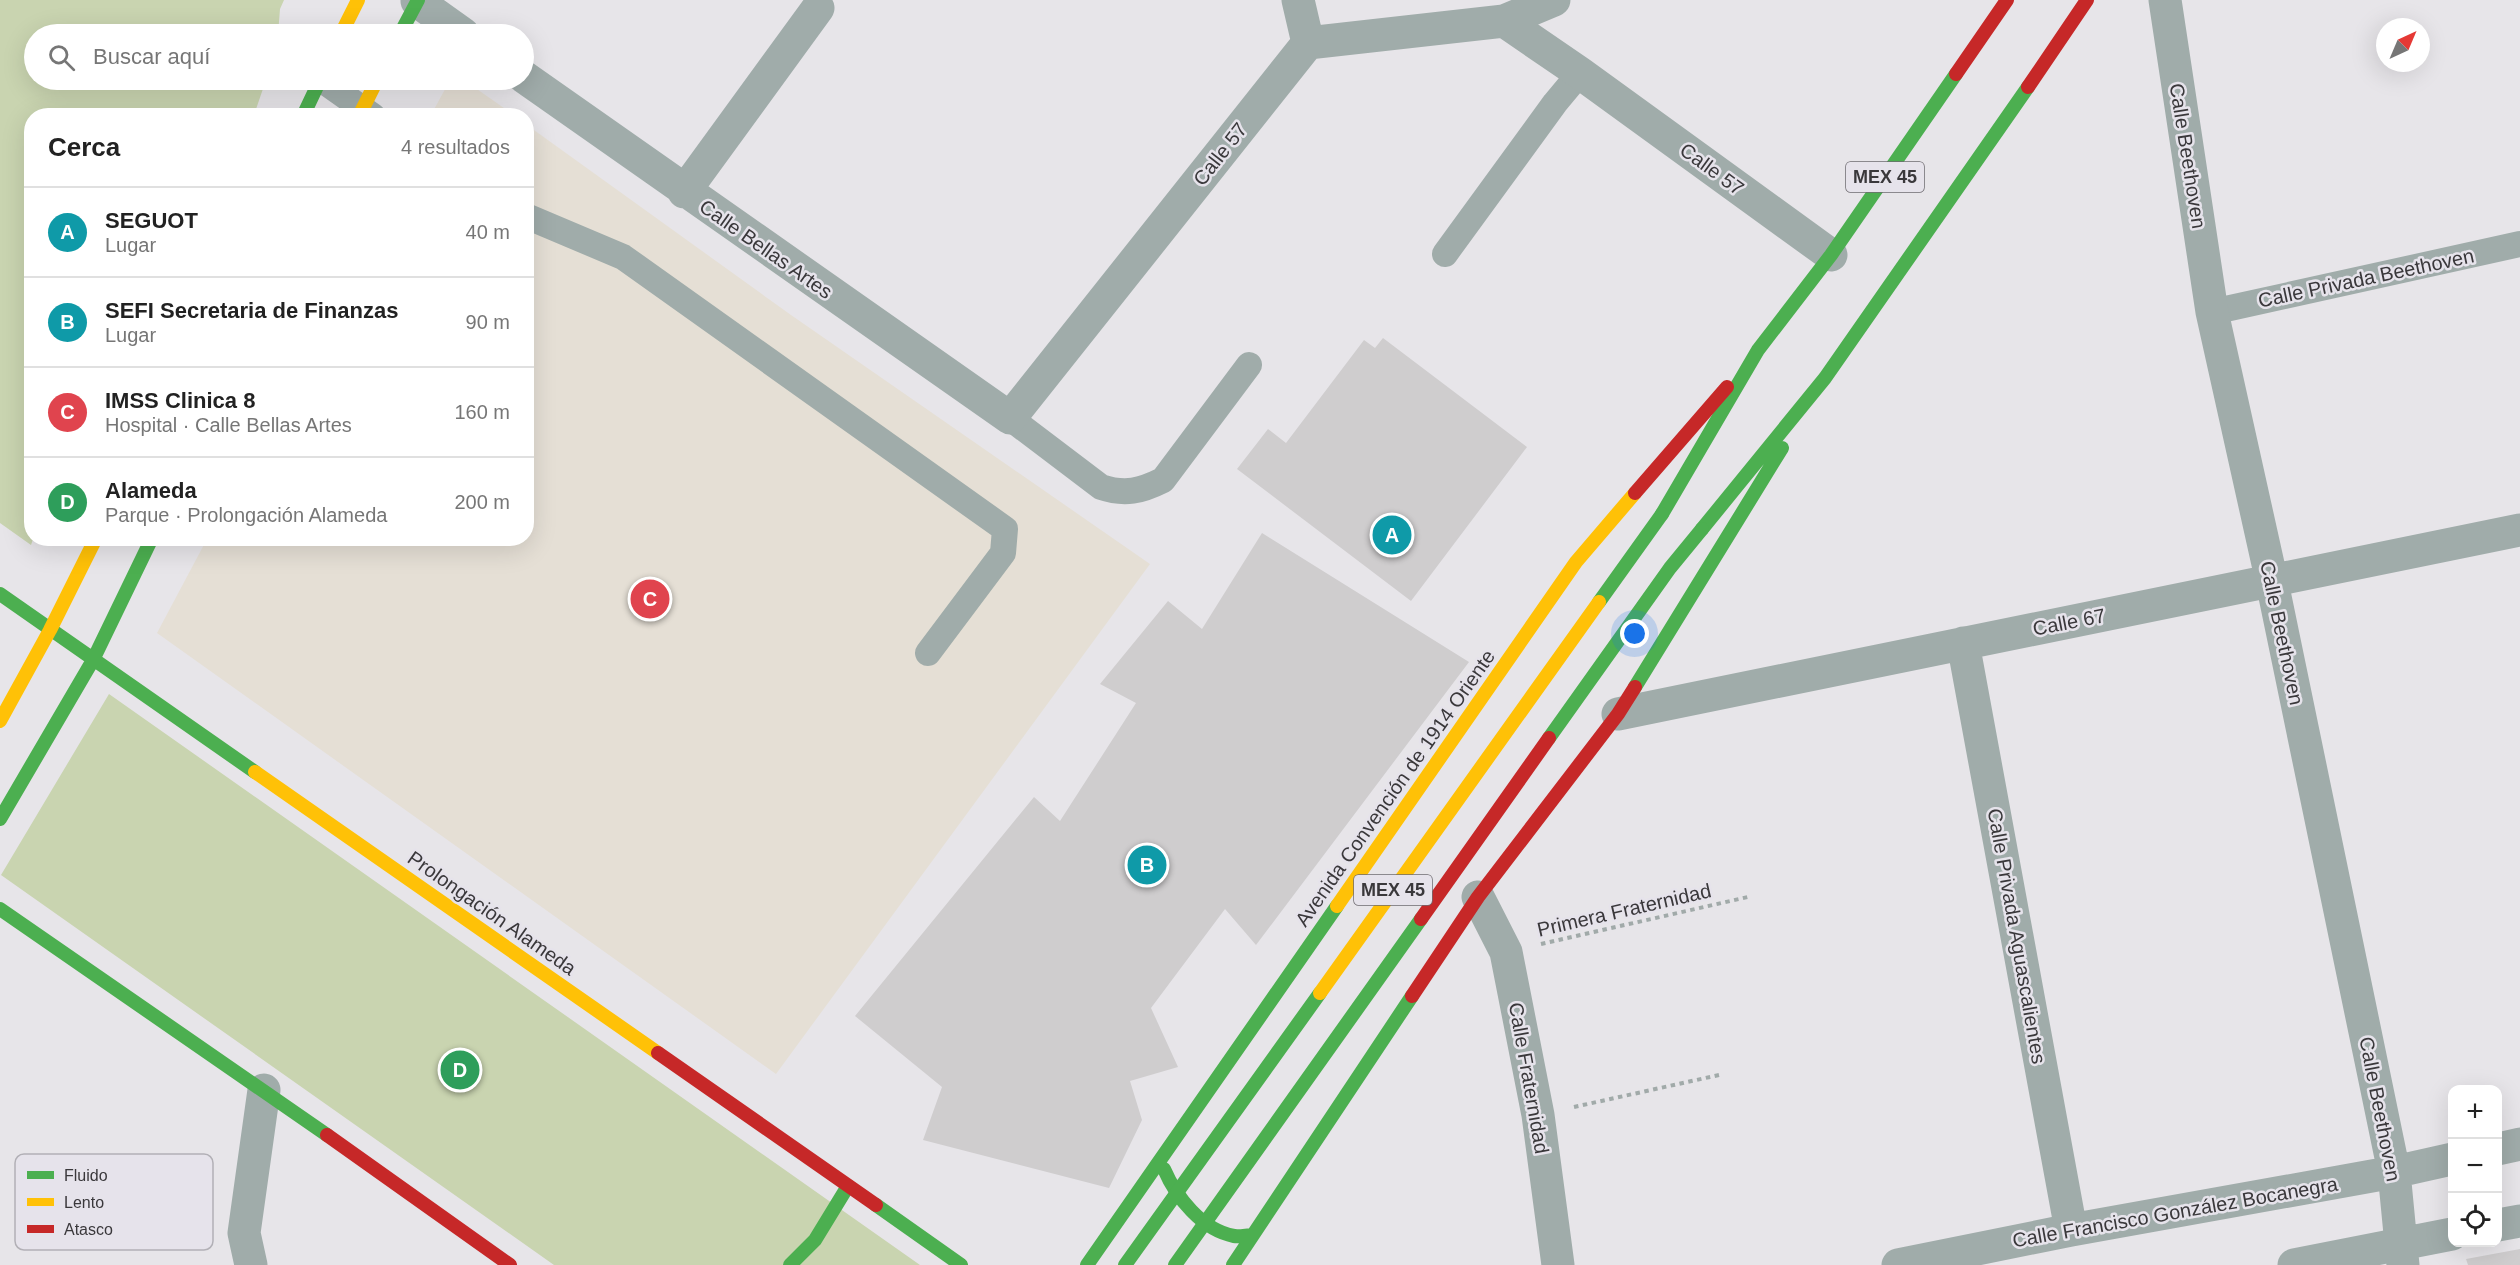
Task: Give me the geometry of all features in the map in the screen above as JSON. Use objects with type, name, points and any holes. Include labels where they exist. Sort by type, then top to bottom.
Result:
[{"type":"main road","points":[[346,24],[358,0]]},
{"type":"main road","name":"Avenida Convención de 1914 Oriente","points":[[1087,1265],[1576,562],[1758,350],[1831,255],[2007,0]]},
{"type":"main road","name":"MEX 45","points":[[1175,1265],[1663,578],[1825,378],[2087,0]]},
{"type":"main road","points":[[405,24],[417,1]]},
{"type":"main road","points":[[307,108],[316,90]]},
{"type":"main road","points":[[367,108],[374,90]]},
{"type":"main road","name":"Avenida Convención de 1914 Oriente","points":[[1125,1265],[1662,514],[1758,350]]},
{"type":"main road","points":[[1233,1265],[1478,897],[1618,714],[1825,378]]},
{"type":"main road","points":[[0,721],[50,630],[92,546]]},
{"type":"main road","points":[[0,819],[93,660],[148,546]]},
{"type":"main road","name":"Prolongación Alameda","points":[[0,594],[962,1265]]},
{"type":"main road","points":[[0,786],[16,790]]},
{"type":"main road","points":[[0,909],[264,1090],[510,1265]]},
{"type":"main road","points":[[1167,1150],[1163,1167],[1167,1179],[1185,1205],[1199,1217],[1233,1236],[1253,1235]]},
{"type":"main road","points":[[790,1265],[815,1240],[848,1186]]},
{"type":"street","points":[[1298,0],[1308,43],[1504,21],[1554,0]]},
{"type":"street","name":"Calle Beethoven","points":[[2165,0],[2212,312],[2272,582],[2394,1172],[2401,1254]]},
{"type":"street","points":[[417,1],[449,24]]},
{"type":"street","points":[[684,192],[818,8]]},
{"type":"street","name":"Calle 57","points":[[1504,21],[1580,73],[1831,255]]},
{"type":"street","name":"Calle 57","points":[[1010,418],[1308,43]]},
{"type":"street","name":"Calle Bellas Artes","points":[[534,84],[684,192],[1010,418]]},
{"type":"street","name":"Calle 67","points":[[1618,714],[2520,532]]},
{"type":"street","name":"Calle Privada Aguascalientes","points":[[1963,643],[2071,1230]]},
{"type":"street","name":"Calle Fraternidad","points":[[1478,897],[1506,952],[1538,1115],[1558,1265]]},
{"type":"street","points":[[251,1265],[244,1233],[264,1090]]},
{"type":"street","points":[[2502,1148],[2520,1143]]},
{"type":"street","name":"Calle Francisco González Bocanegra","points":[[1898,1265],[2071,1230],[2394,1172],[2448,1160]]},
{"type":"street","points":[[2502,1224],[2520,1221]]},
{"type":"street","points":[[2294,1265],[2401,1254],[2448,1235]]},
{"type":"lane","points":[[1445,254],[1555,103],[1580,73]]},
{"type":"lane","points":[[334,90],[358,108]]},
{"type":"lane","points":[[534,219],[623,257],[1005,529],[1003,553],[928,653]]},
{"type":"lane","name":"Calle Privada Beethoven","points":[[2212,312],[2520,244]]},
{"type":"lane","points":[[1010,418],[1101,487],[1118,493],[1143,489],[1163,480],[1248,365]]},
{"type":"path","name":"Primera Fraternidad","points":[[1506,952],[1748,897]]},
{"type":"path","points":[[1538,1115],[1719,1075]]},
{"type":"shaded area","points":[[445,90],[478,90],[504,108],[435,108]]},
{"type":"shaded area","points":[[534,130],[791,315],[1150,564],[776,1074],[157,633],[203,546],[534,546]]},
{"type":"green space","points":[[0,0],[284,0],[280,9],[279,24],[24,24],[24,90],[263,90],[256,108],[24,108],[24,540],[0,523]]},
{"type":"green space","points":[[109,694],[920,1265],[554,1265],[1,875]]},
{"type":"building","points":[[1383,338],[1527,447],[1411,601],[1237,469],[1268,429],[1286,443],[1364,340],[1375,348]]},
{"type":"building","points":[[1262,533],[1469,662],[1256,945],[1225,909],[1151,1008],[1178,1067],[1130,1081],[1142,1120],[1109,1188],[923,1140],[942,1087],[855,1016],[1034,797],[1060,821],[1136,703],[1100,684],[1168,601],[1202,629]]},
{"type":"building","points":[[2520,1249],[2520,1265],[2468,1265],[2466,1259]]},
{"type":"traffic: fast","points":[[405,24],[418,0]]},
{"type":"traffic: fast","points":[[1662,514],[1758,350],[1831,255],[1956,74]]},
{"type":"traffic: fast","points":[[1702,529],[1825,378],[2028,87]]},
{"type":"traffic: fast","points":[[307,108],[315,90]]},
{"type":"traffic: fast","points":[[1635,687],[1782,448]]},
{"type":"traffic: fast","points":[[1599,602],[1662,514]]},
{"type":"traffic: fast","points":[[1549,738],[1670,568],[1702,529]]},
{"type":"traffic: fast","points":[[0,819],[93,660],[148,546]]},
{"type":"traffic: fast","points":[[0,594],[255,772]]},
{"type":"traffic: fast","points":[[1087,1265],[1337,906]]},
{"type":"traffic: fast","points":[[0,909],[327,1135]]},
{"type":"traffic: fast","points":[[1175,1265],[1421,919]]},
{"type":"traffic: fast","points":[[1125,1265],[1320,993]]},
{"type":"traffic: fast","points":[[1233,1265],[1412,996]]},
{"type":"traffic: fast","points":[[1164,1169],[1183,1201],[1201,1220],[1222,1233],[1236,1236],[1253,1235]]},
{"type":"traffic: fast","points":[[790,1265],[815,1240],[848,1186]]},
{"type":"traffic: fast","points":[[876,1205],[961,1265]]},
{"type":"traffic: slow","points":[[346,24],[358,0]]},
{"type":"traffic: slow","points":[[363,108],[372,90]]},
{"type":"traffic: slow","points":[[1337,906],[1576,562],[1635,493]]},
{"type":"traffic: slow","points":[[0,721],[50,630],[92,546]]},
{"type":"traffic: slow","points":[[1320,993],[1599,602]]},
{"type":"traffic: slow","points":[[255,772],[658,1053]]},
{"type":"traffic: jam","points":[[1956,74],[2007,0]]},
{"type":"traffic: jam","points":[[2028,87],[2087,0]]},
{"type":"traffic: jam","points":[[1635,493],[1727,387]]},
{"type":"traffic: jam","points":[[1412,996],[1478,897],[1618,714],[1635,687]]},
{"type":"traffic: jam","points":[[1421,919],[1549,738]]},
{"type":"traffic: jam","points":[[658,1053],[876,1205]]},
{"type":"traffic: jam","points":[[327,1135],[510,1265]]},
{"type":"place","name":"SEGUOT","points":[[1392,535]]},
{"type":"place","name":"IMSS Clinica 8","points":[[650,599]]},
{"type":"place","name":"SEFI Secretaria de Finanzas","points":[[1147,865]]},
{"type":"place","name":"Alameda","points":[[460,1070]]}]
